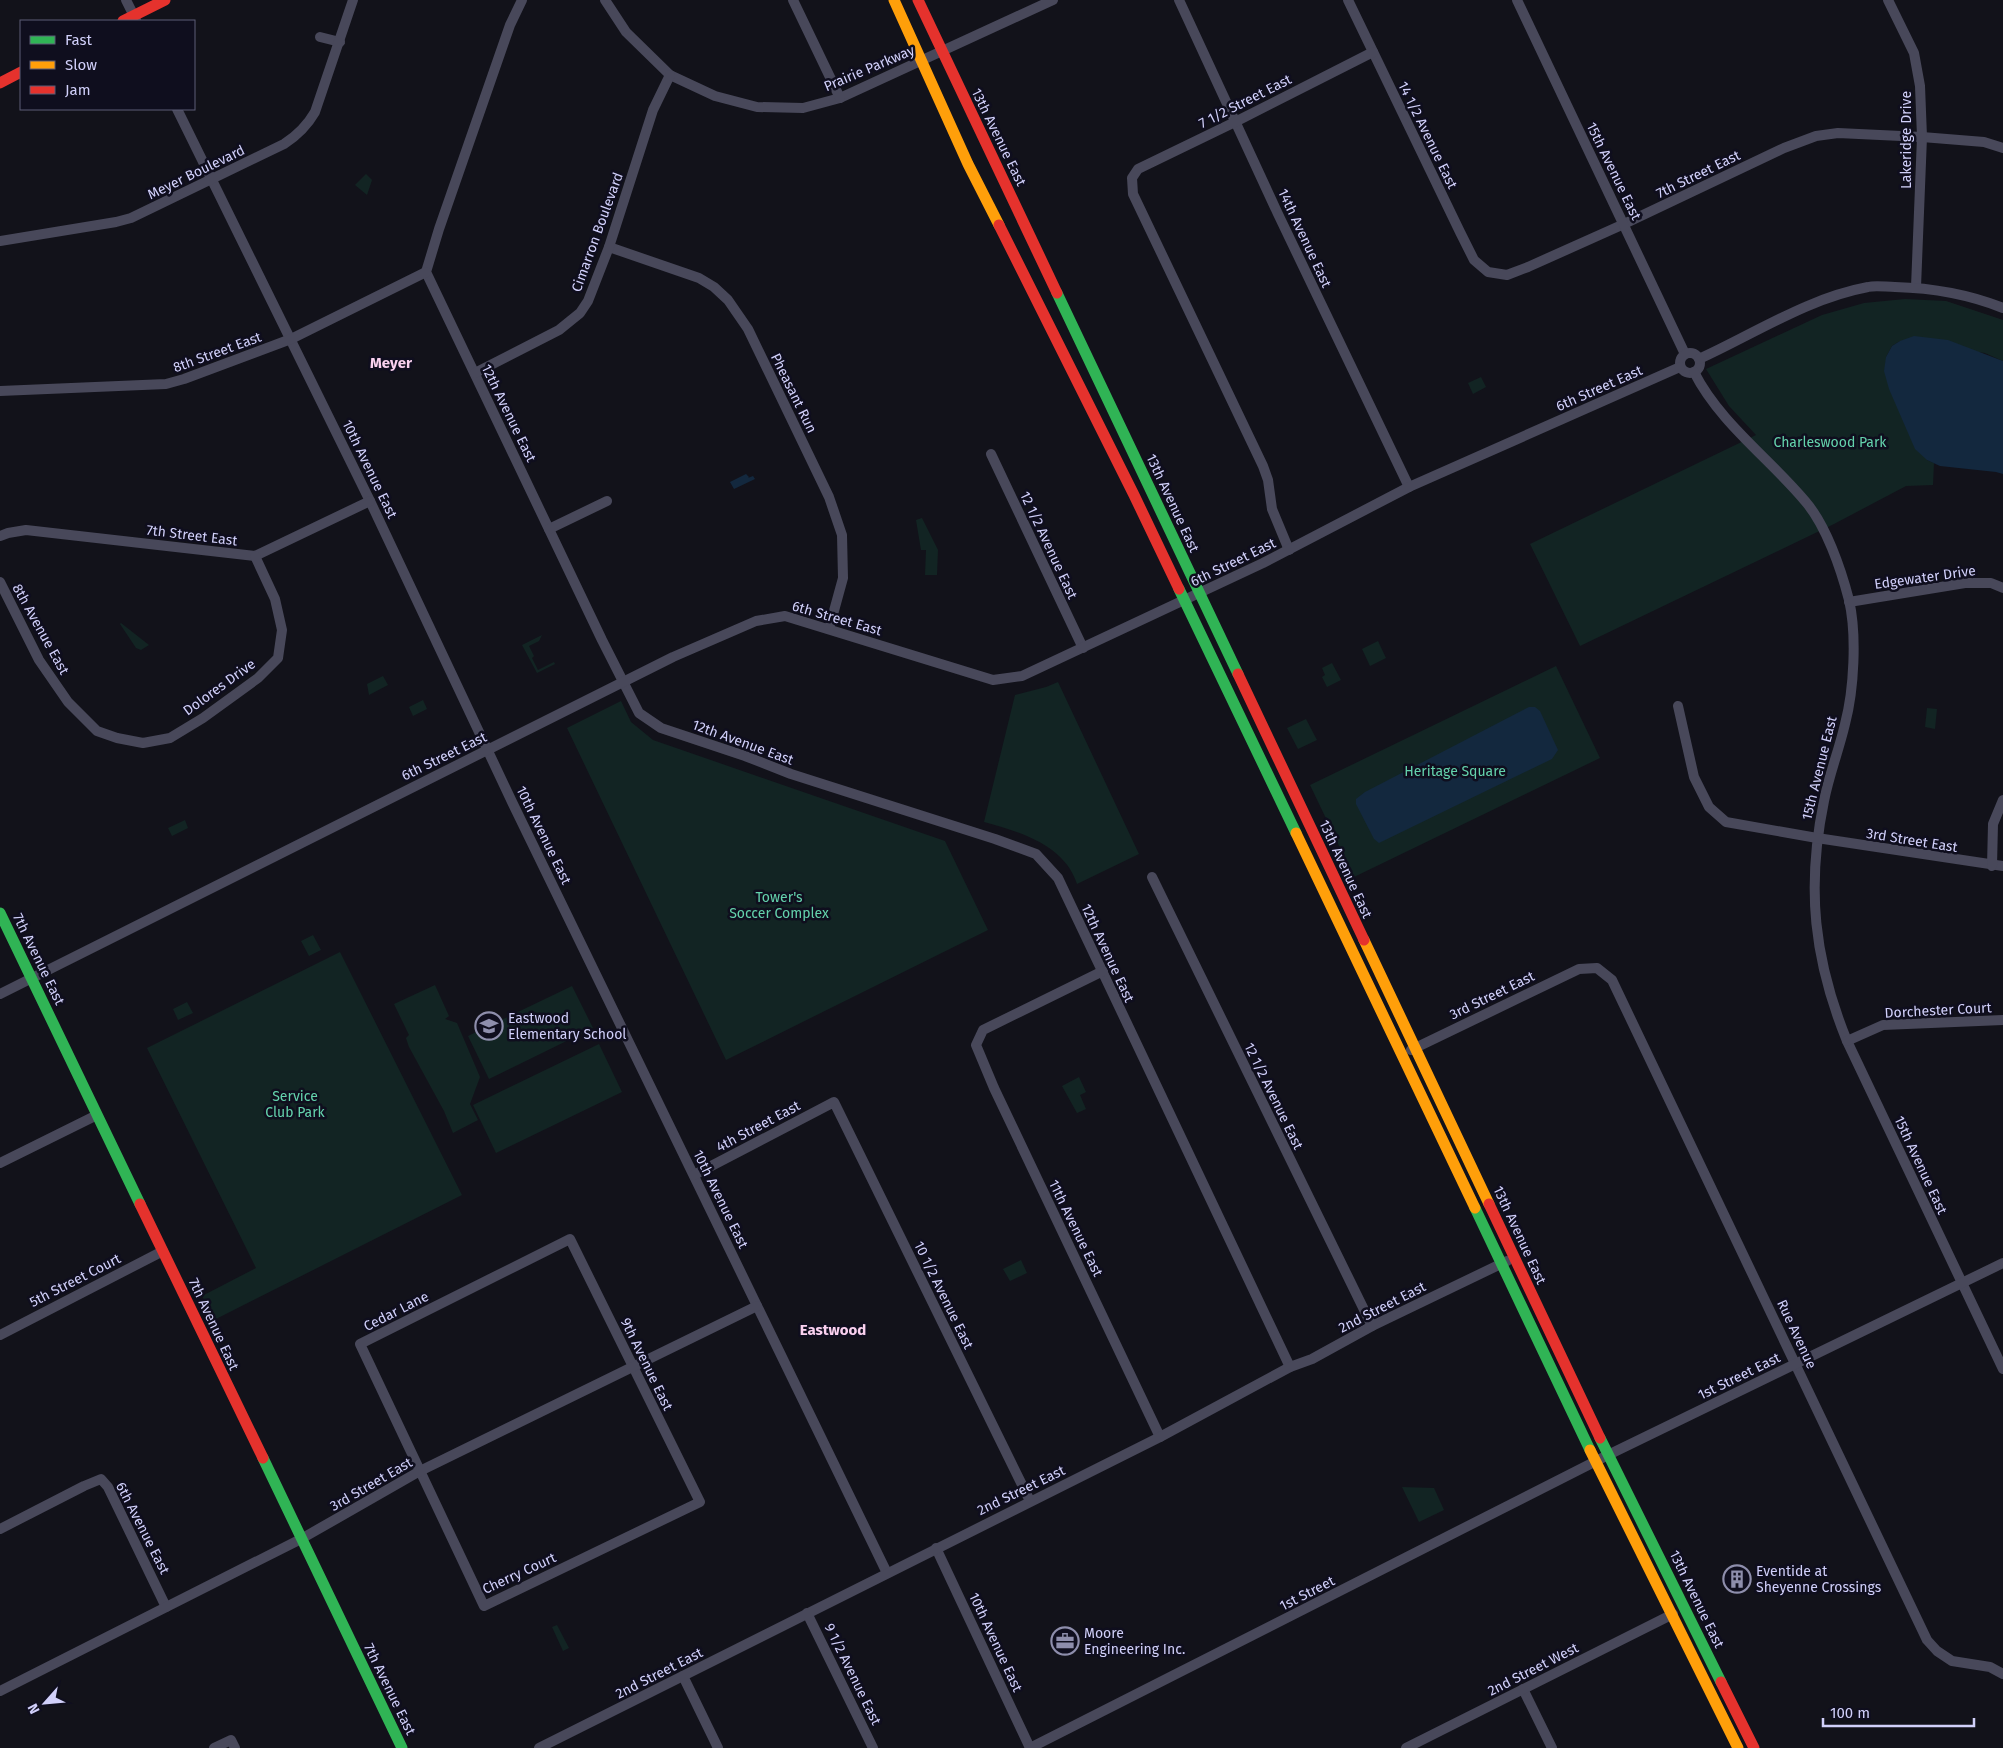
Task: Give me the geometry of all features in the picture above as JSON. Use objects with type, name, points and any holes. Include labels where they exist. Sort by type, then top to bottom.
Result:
[{"type":"main road","points":[[135,18],[165,0]]},
{"type":"main road","points":[[894,0],[968,164],[1134,495],[1596,1462],[1738,1748]]},
{"type":"main road","name":"13th Avenue East","points":[[918,0],[1608,1455],[1754,1748]]},
{"type":"main road","points":[[0,83],[20,73]]},
{"type":"main road","name":"7th Avenue East","points":[[0,913],[402,1748]]},
{"type":"street","points":[[126,0],[135,18]]},
{"type":"street","name":"Meyer Boulevard","points":[[0,241],[131,218],[284,144],[298,135],[308,124],[315,112],[353,0]]},
{"type":"street","points":[[426,272],[439,229],[514,15],[522,0]]},
{"type":"street","name":"Prairie Parkway","points":[[605,0],[626,32],[670,75],[715,96],[757,107],[803,108],[840,98],[1053,0]]},
{"type":"street","points":[[793,0],[840,98]]},
{"type":"street","name":"14th Avenue East","points":[[1179,0],[1409,487]]},
{"type":"street","name":"14 1/2 Avenue East","points":[[1348,0],[1474,260],[1488,272],[1493,272]]},
{"type":"street","name":"15th Avenue East","points":[[1517,0],[1685,354]]},
{"type":"street","name":"Lakeridge Drive","points":[[1888,0],[1914,53],[1920,86],[1922,137],[1916,287]]},
{"type":"street","points":[[320,36],[340,42]]},
{"type":"street","name":"7 1/2 Street East","points":[[1289,550],[1272,509],[1268,480],[1263,466],[1133,194],[1132,178],[1138,169],[1373,52]]},
{"type":"street","name":"Cimarron Boulevard","points":[[475,373],[543,339],[568,324],[580,313],[588,301],[609,247],[653,110],[670,75]]},
{"type":"street","name":"10th Avenue East","points":[[178,110],[211,180],[370,501],[489,749],[513,804],[887,1572]]},
{"type":"street","name":"7th Street East","points":[[1493,272],[1507,274],[1528,267],[1784,148],[1816,136],[1838,133],[1922,137],[1984,142],[2003,148]]},
{"type":"street","name":"Pheasant Run","points":[[609,247],[699,278],[728,300],[748,329],[829,497],[842,535],[843,578],[829,629]]},
{"type":"street","name":"8th Street East","points":[[0,391],[166,384],[184,379],[291,339],[426,272]]},
{"type":"street","name":"12th Avenue East","points":[[426,272],[639,713],[661,728],[745,756],[791,774],[995,839],[1036,854],[1058,878],[1290,1367]]},
{"type":"street","points":[[1699,359],[1835,296],[1870,286],[1916,287],[1954,292],[1982,299],[2003,308]]},
{"type":"street","points":[[1692,353],[1699,359],[1700,366],[1694,372],[1686,373],[1680,368],[1680,360],[1685,354],[1692,353]]},
{"type":"street","name":"6th Street East","points":[[0,994],[673,657],[756,621],[785,616],[993,680],[1022,676],[1199,594],[1289,550],[1409,487],[1680,368]]},
{"type":"street","name":"15th Avenue East","points":[[1694,372],[1718,409],[1806,502],[1827,537],[1840,568],[1850,602],[1854,650],[1845,723],[1824,799],[1817,838],[1814,890],[1818,943],[1833,1006],[1847,1041],[2003,1369]]},
{"type":"street","name":"12 1/2 Avenue East","points":[[991,454],[1083,648]]},
{"type":"street","name":"7th Street East","points":[[0,536],[8,532],[26,530],[255,556],[370,501]]},
{"type":"street","points":[[549,529],[607,501]]},
{"type":"street","name":"Dolores Drive","points":[[128,740],[143,743],[170,738],[203,718],[258,678],[278,658],[282,630],[275,599],[255,556]]},
{"type":"street","name":"8th Avenue East","points":[[0,582],[39,660],[68,702],[97,731],[128,740]]},
{"type":"street","name":"Edgewater Drive","points":[[1850,602],[1965,583],[1990,583],[2003,588]]},
{"type":"street","name":"3rd Street East","points":[[1678,706],[1694,777],[1709,807],[1726,822],[1992,866],[2003,866]]},
{"type":"street","points":[[1992,866],[1993,824],[2003,800]]},
{"type":"street","name":"12 1/2 Avenue East","points":[[1152,877],[1372,1326]]},
{"type":"street","name":"3rd Street East","points":[[1401,1055],[1578,969],[1597,968]]},
{"type":"street","name":"Rue Avenue","points":[[1597,968],[1612,980],[1928,1640],[1937,1651],[1952,1661],[1990,1667],[2003,1674]]},
{"type":"street","name":"11th Avenue East","points":[[1103,971],[983,1030],[976,1045],[994,1088],[1160,1437]]},
{"type":"street","name":"Dorchester Court","points":[[1847,1041],[1883,1025],[2003,1020]]},
{"type":"street","name":"4th Street East","points":[[694,1175],[834,1102]]},
{"type":"street","name":"10 1/2 Avenue East","points":[[834,1102],[1030,1501]]},
{"type":"street","points":[[0,1163],[97,1115]]},
{"type":"street","name":"9th Avenue East","points":[[570,1239],[700,1502]]},
{"type":"street","name":"Cedar Lane","points":[[420,1471],[360,1344],[570,1239]]},
{"type":"street","name":"5th Street Court","points":[[0,1335],[163,1251]]},
{"type":"street","name":"2nd Street East","points":[[539,1748],[559,1744],[683,1676],[887,1572],[1160,1437],[1290,1367],[1312,1359],[1372,1326],[1514,1258]]},
{"type":"street","name":"1st Street East","points":[[1596,1462],[2003,1263]]},
{"type":"street","name":"3rd Street East","points":[[0,1691],[301,1540],[420,1471],[757,1306]]},
{"type":"street","name":"1st Street","points":[[1030,1748],[1596,1462]]},
{"type":"street","name":"Cherry Court","points":[[420,1471],[484,1606],[700,1502]]},
{"type":"street","name":"6th Avenue East","points":[[0,1529],[101,1479],[108,1487],[166,1607]]},
{"type":"street","name":"10th Avenue East","points":[[936,1548],[1030,1748]]},
{"type":"street","name":"9 1/2 Avenue East","points":[[807,1613],[873,1748]]},
{"type":"street","name":"2nd Street West","points":[[1406,1748],[1673,1614]]},
{"type":"street","points":[[683,1676],[718,1748]]},
{"type":"street","points":[[1523,1690],[1552,1748]]},
{"type":"street","points":[[214,1748],[233,1744]]},
{"type":"green space","points":[[366,174],[372,180],[367,195],[355,185]]},
{"type":"green space","name":"Charleswood Park","points":[[1905,299],[1946,301],[2003,320],[2003,361],[1985,353],[1900,341],[1892,346],[1886,357],[1927,460],[1934,463],[1933,485],[1906,486],[1834,524],[1580,646],[1530,544],[1756,435],[1729,406],[1706,369],[1822,315],[1864,303]]},
{"type":"green space","points":[[1481,377],[1486,387],[1473,394],[1468,383]]},
{"type":"green space","points":[[922,518],[938,550],[937,575],[925,575],[926,550],[921,550],[916,520]]},
{"type":"green space","points":[[121,623],[149,645],[141,650],[136,648]]},
{"type":"green space","points":[[542,635],[539,641],[529,646],[534,656],[532,658],[538,670],[554,662],[555,664],[537,673],[522,645]]},
{"type":"green space","points":[[1378,641],[1386,658],[1370,666],[1362,649]]},
{"type":"green space","points":[[1332,663],[1341,680],[1327,687],[1322,677],[1325,675],[1322,668]]},
{"type":"green space","name":"Heritage Square","points":[[1556,666],[1600,758],[1354,877],[1310,785]]},
{"type":"green space","points":[[383,676],[388,685],[369,695],[367,684]]},
{"type":"green space","points":[[1058,682],[1139,854],[1077,884],[1071,870],[1051,849],[1025,835],[984,822],[1015,695]]},
{"type":"green space","points":[[423,700],[427,709],[413,716],[409,707]]},
{"type":"green space","name":"Tower's Soccer Complex","points":[[621,701],[631,722],[653,740],[945,841],[988,930],[726,1060],[567,728]]},
{"type":"green space","points":[[1927,708],[1937,709],[1935,729],[1925,727]]},
{"type":"green space","points":[[1306,719],[1317,740],[1298,749],[1287,728]]},
{"type":"green space","points":[[185,820],[188,828],[172,836],[168,828]]},
{"type":"green space","points":[[313,935],[321,950],[309,956],[301,941]]},
{"type":"green space","name":"Service Club Park","points":[[340,952],[462,1195],[214,1320],[202,1296],[256,1268],[147,1048]]},
{"type":"green space","points":[[435,985],[449,1016],[445,1019],[457,1023],[480,1077],[470,1104],[478,1120],[453,1133],[444,1111],[409,1047],[406,1038],[409,1035],[394,1004]]},
{"type":"green space","points":[[572,986],[593,1028],[489,1079],[468,1036]]},
{"type":"green space","points":[[187,1002],[193,1013],[178,1020],[173,1009]]},
{"type":"green space","points":[[599,1044],[622,1092],[496,1153],[473,1105]]},
{"type":"green space","points":[[1079,1077],[1086,1092],[1080,1095],[1086,1109],[1077,1113],[1062,1086]]},
{"type":"green space","points":[[1021,1260],[1027,1273],[1010,1281],[1003,1269]]},
{"type":"green space","points":[[1402,1487],[1434,1488],[1444,1510],[1419,1522]]},
{"type":"green space","points":[[557,1625],[569,1648],[563,1651],[552,1627]]},
{"type":"water","points":[[1914,336],[1948,340],[2003,361],[2003,474],[1940,466],[1927,460],[1915,449],[1889,389],[1884,371],[1886,357],[1892,346]]},
{"type":"water","points":[[746,474],[748,478],[753,476],[755,479],[734,489],[730,482]]},
{"type":"water","points":[[1529,707],[1535,707],[1540,711],[1558,750],[1552,759],[1379,843],[1374,839],[1356,804],[1356,799],[1365,792]]},
{"type":"traffic: fast","points":[[1057,293],[1238,674]]},
{"type":"traffic: fast","points":[[1179,589],[1296,833]]},
{"type":"traffic: fast","points":[[0,913],[140,1204]]},
{"type":"traffic: fast","points":[[1475,1208],[1590,1450]]},
{"type":"traffic: fast","points":[[1600,1438],[1721,1682]]},
{"type":"traffic: fast","points":[[263,1458],[402,1748]]},
{"type":"traffic: slow","points":[[894,0],[968,164],[999,225]]},
{"type":"traffic: slow","points":[[1296,833],[1475,1208]]},
{"type":"traffic: slow","points":[[1364,940],[1489,1204]]},
{"type":"traffic: slow","points":[[1590,1450],[1738,1748]]},
{"type":"traffic: jam","points":[[125,20],[165,0]]},
{"type":"traffic: jam","points":[[918,0],[1057,293]]},
{"type":"traffic: jam","points":[[0,83],[20,73]]},
{"type":"traffic: jam","points":[[999,225],[1179,589]]},
{"type":"traffic: jam","points":[[1238,674],[1364,940]]},
{"type":"traffic: jam","points":[[140,1204],[263,1458]]},
{"type":"traffic: jam","points":[[1489,1204],[1600,1438]]},
{"type":"traffic: jam","points":[[1721,1682],[1754,1748]]},
{"type":"place","name":"Eastwood Elementary School","points":[[489,1026]]},
{"type":"place","name":"Eventide at Sheyenne Crossings","points":[[1737,1579]]},
{"type":"place","name":"Moore Engineering Inc.","points":[[1065,1641]]},
{"type":"district","name":"Meyer","points":[[391,363]]},
{"type":"district","name":"Eastwood","points":[[833,1330]]}]
